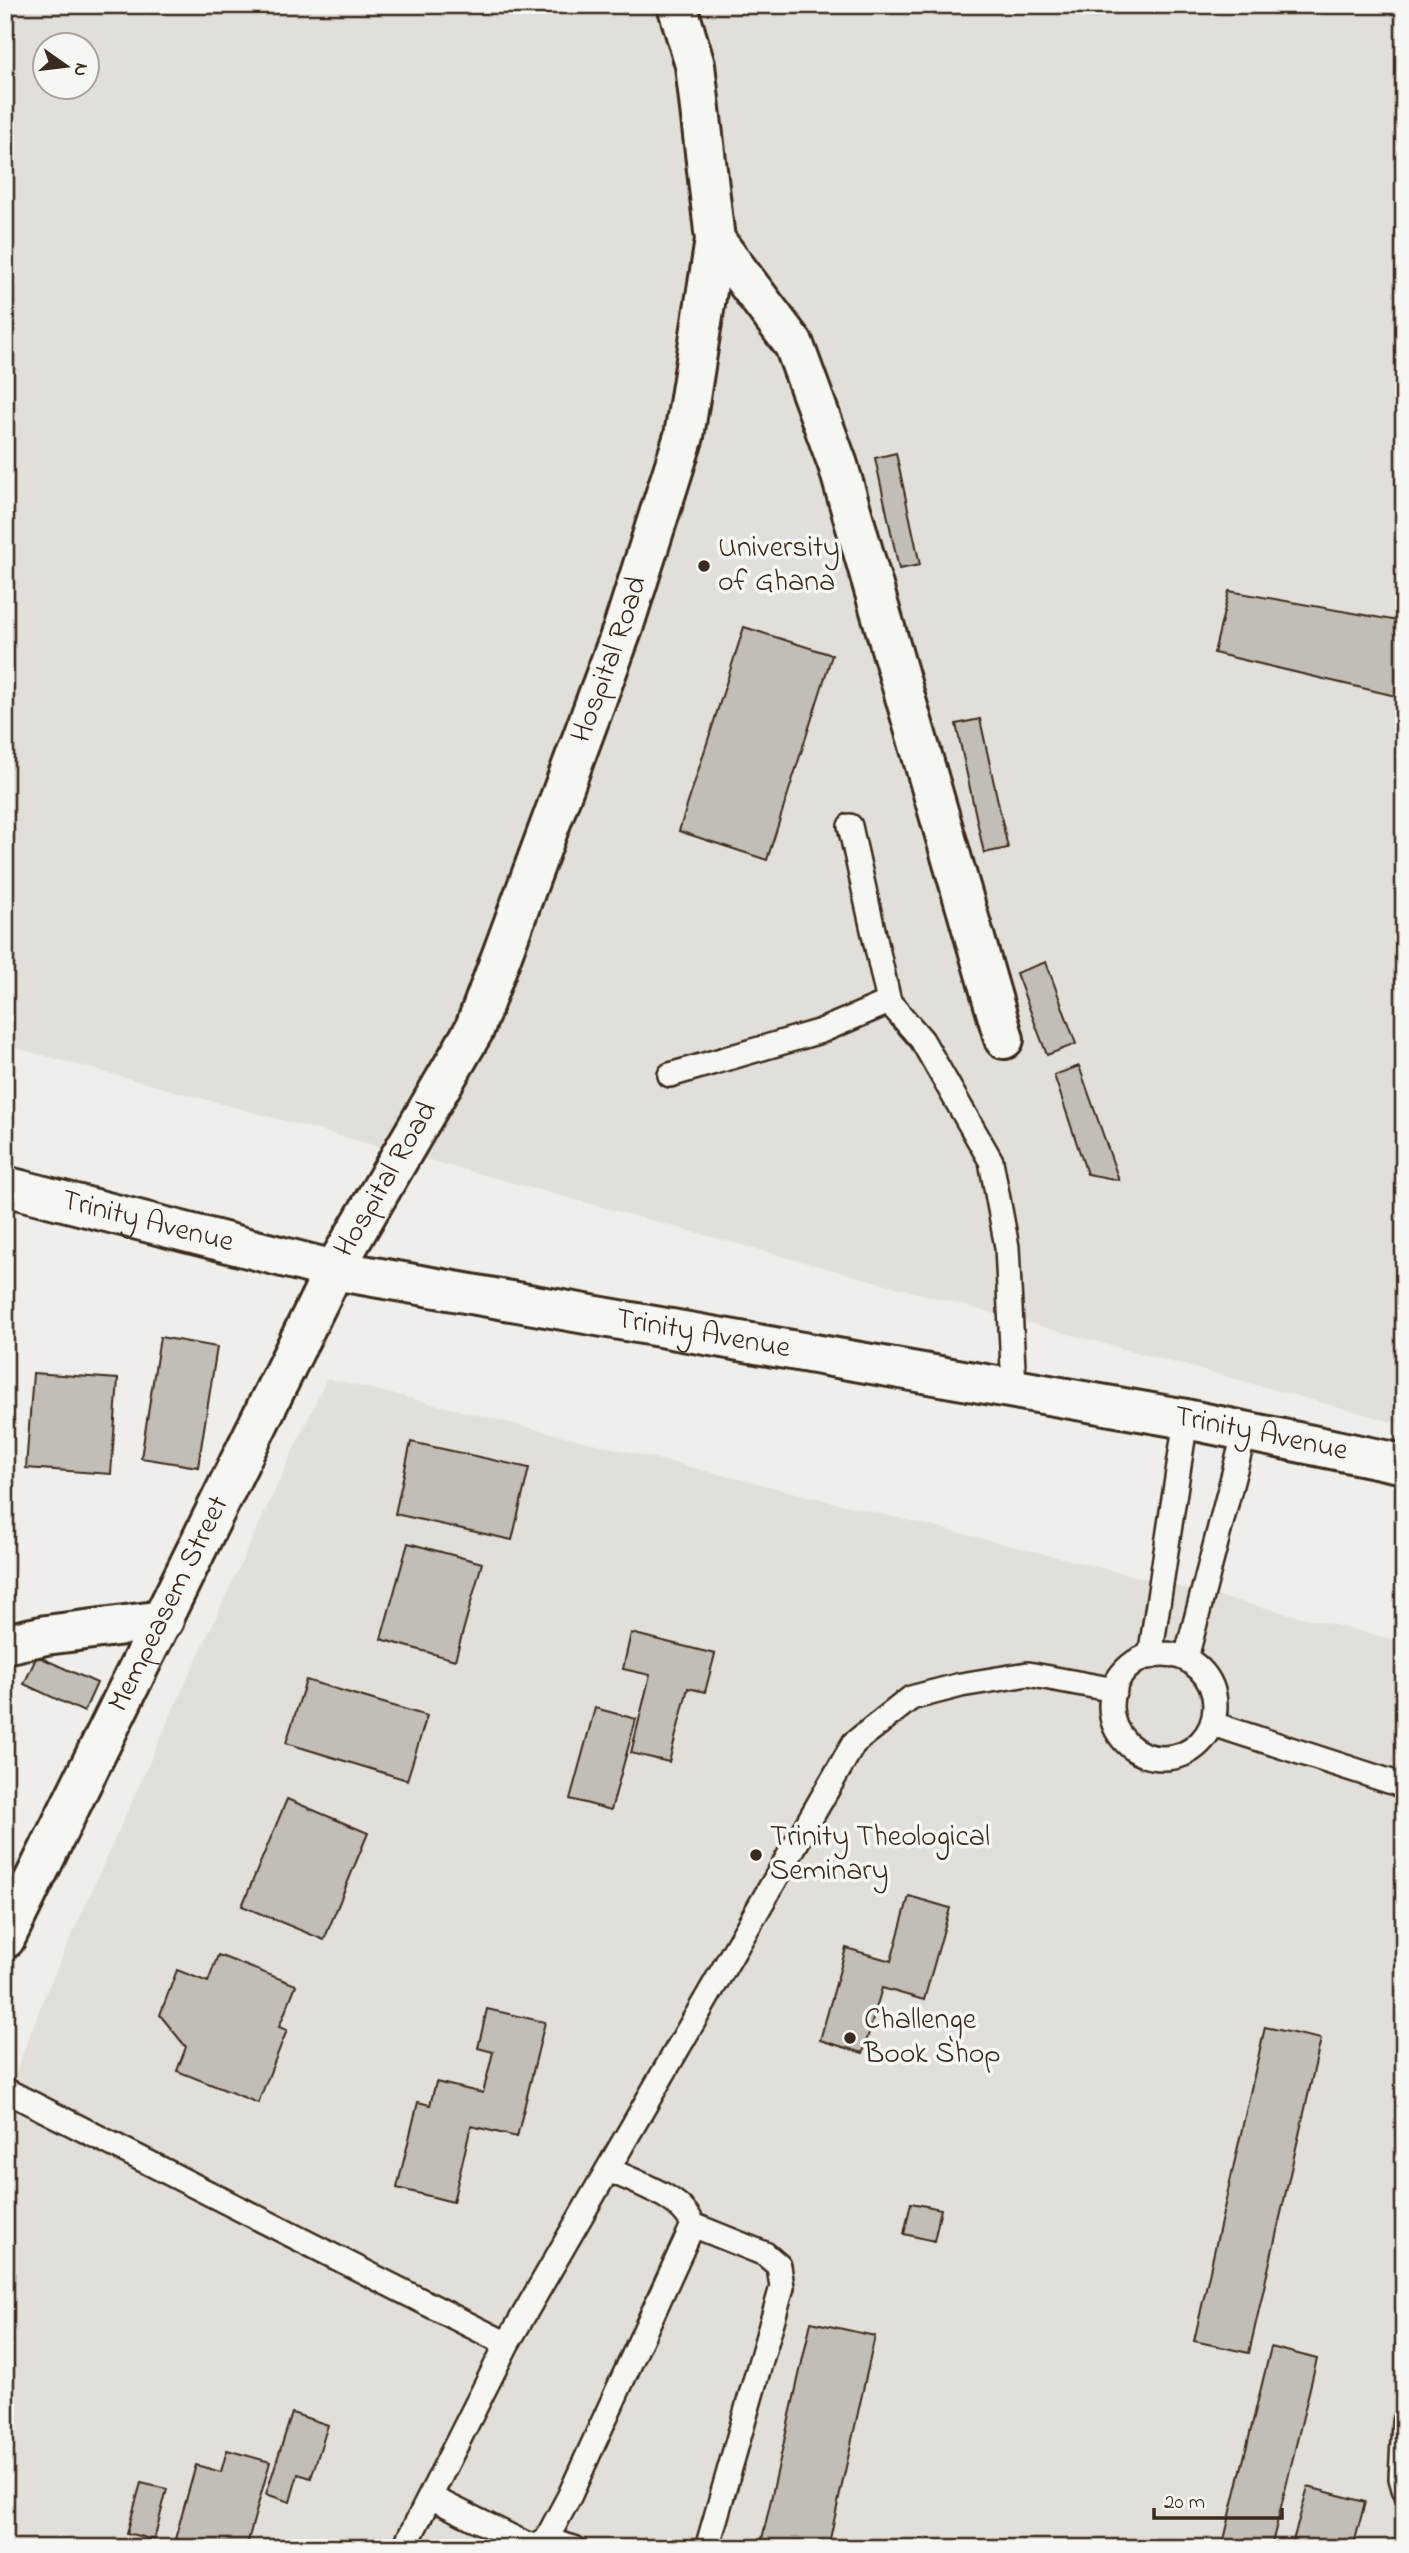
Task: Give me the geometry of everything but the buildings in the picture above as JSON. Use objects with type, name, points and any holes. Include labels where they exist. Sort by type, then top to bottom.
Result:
[{"type":"street","name":"Hospital Road","points":[[334,1270],[474,1030],[618,641],[684,436],[715,240],[695,65],[677,5]]},
{"type":"street","points":[[715,240],[794,345],[838,465],[1004,1039]]},
{"type":"street","name":"Trinity Avenue","points":[[5,1186],[334,1270],[1186,1419],[1404,1464]]},
{"type":"street","name":"Mempeasem Street","points":[[5,1939],[334,1270]]},
{"type":"street","points":[[5,1644],[46,1634],[164,1620]]},
{"type":"lane","points":[[850,826],[889,1002],[922,1040],[991,1161],[1007,1247],[1014,1388]]},
{"type":"lane","points":[[670,1075],[821,1031],[889,1002]]},
{"type":"lane","points":[[1150,1657],[1186,1419]]},
{"type":"lane","points":[[1186,1658],[1245,1431]]},
{"type":"lane","points":[[1162,1653],[1186,1658],[1206,1675],[1215,1699],[1213,1724],[1199,1745],[1177,1757],[1152,1758],[1129,1747],[1115,1726],[1111,1701],[1120,1677],[1138,1660],[1162,1653]]},
{"type":"lane","points":[[404,2548],[508,2344],[854,1743],[911,1698],[961,1685],[1028,1675],[1115,1690]]},
{"type":"lane","points":[[1213,1724],[1404,1786]]},
{"type":"lane","points":[[5,2090],[508,2344]]},
{"type":"lane","points":[[430,2497],[523,2543],[536,2546],[546,2540],[569,2497],[693,2225],[689,2214],[678,2203],[608,2169]]},
{"type":"lane","points":[[693,2225],[765,2254],[779,2266],[782,2287],[707,2548]]},
{"type":"lane","points":[[1404,2422],[1401,2478],[1404,2488]]},
{"type":"lane","points":[[546,2540],[574,2548]]},
{"type":"shaded area","name":"University of Ghana","points":[[5,5],[1404,5],[1404,1425],[5,1045]]},
{"type":"shaded area","name":"Trinity Theological Seminary","points":[[327,1378],[1404,1642],[1404,2548],[5,2548],[5,2101],[44,1997],[171,1714]]},
{"type":"place","name":"University of Ghana","points":[[704,566]]},
{"type":"place","name":"Trinity Theological Seminary","points":[[756,1855]]},
{"type":"place","name":"Challenge Book Shop","points":[[850,2038]]}]
